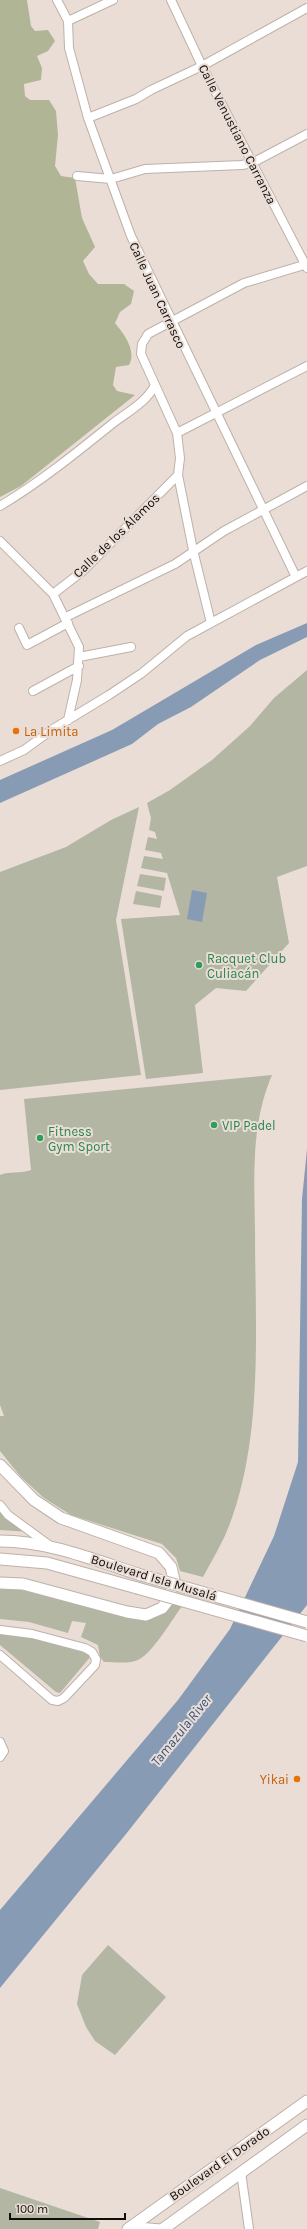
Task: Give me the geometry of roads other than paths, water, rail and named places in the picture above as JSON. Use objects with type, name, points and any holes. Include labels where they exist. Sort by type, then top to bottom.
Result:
[{"type":"main road","points":[[0,1465],[34,1500],[62,1518],[159,1553],[171,1567],[174,1580],[169,1599],[162,1608],[146,1614],[127,1612],[23,1584],[0,1583]]},
{"type":"main road","name":"Boulevard Isla Musalá","points":[[0,1541],[21,1541],[50,1545],[141,1575],[307,1622]]},
{"type":"main road","name":"Boulevard Isla Musalá","points":[[0,1560],[47,1564],[307,1636]]},
{"type":"main road","name":"Boulevard El Dorado","points":[[129,2228],[307,2101]]},
{"type":"main road","name":"Boulevard El Dorado","points":[[165,2229],[307,2125]]},
{"type":"street","name":"Calle Juan Carrasco","points":[[57,0],[68,21],[69,48],[88,118],[131,236],[170,321],[264,509],[296,577]]},
{"type":"street","points":[[68,21],[113,0]]},
{"type":"street","name":"Calle Venustiano Carranza","points":[[171,0],[202,66],[306,265]]},
{"type":"street","points":[[88,118],[136,99],[202,66],[307,8]]},
{"type":"street","points":[[77,176],[110,179],[145,169],[227,166],[252,163],[307,134]]},
{"type":"street","points":[[211,623],[193,550],[178,475],[180,458],[177,433],[141,354],[142,344],[148,334],[244,283],[306,265]]},
{"type":"street","points":[[177,433],[307,366]]},
{"type":"street","points":[[0,506],[40,481],[147,397],[155,385]]},
{"type":"street","name":"Calle de los Álamos","points":[[53,594],[84,570],[178,475]]},
{"type":"street","points":[[19,628],[27,645],[67,620],[175,564],[193,550],[307,486]]},
{"type":"street","points":[[0,541],[53,594],[79,647],[79,666],[68,720]]},
{"type":"street","points":[[0,761],[24,750],[142,673],[187,636],[307,572]]},
{"type":"street","points":[[79,657],[131,647]]},
{"type":"street","points":[[33,691],[79,666]]},
{"type":"street","points":[[0,1505],[8,1515],[50,1545]]},
{"type":"street","points":[[0,1630],[32,1634],[85,1648],[92,1652],[96,1659],[95,1665],[64,1698],[58,1701],[52,1700],[0,1655]]},
{"type":"street","points":[[0,1742],[4,1747],[1,1755]]},
{"type":"street","points":[[241,2172],[249,2229]]},
{"type":"street","points":[[129,2228],[165,2229]]},
{"type":"water","points":[[307,623],[307,637],[260,660],[191,707],[158,724],[132,744],[0,803],[0,780],[112,730],[256,645]]},
{"type":"water","points":[[192,890],[207,893],[202,922],[187,919]]},
{"type":"water","name":"Tamazula River","points":[[307,1149],[307,1605],[126,1834],[0,1988],[0,1910],[178,1700],[230,1629],[274,1536],[298,1462],[302,1199]]},
{"type":"place","name":"La Limita","points":[[16,731]]},
{"type":"place","name":"Racquet Club Culiacán","points":[[199,965]]},
{"type":"place","name":"VIP Padel","points":[[214,1125]]},
{"type":"place","name":"Fitness Gym Sport","points":[[40,1138]]},
{"type":"place","name":"Yikai","points":[[297,1779]]}]
